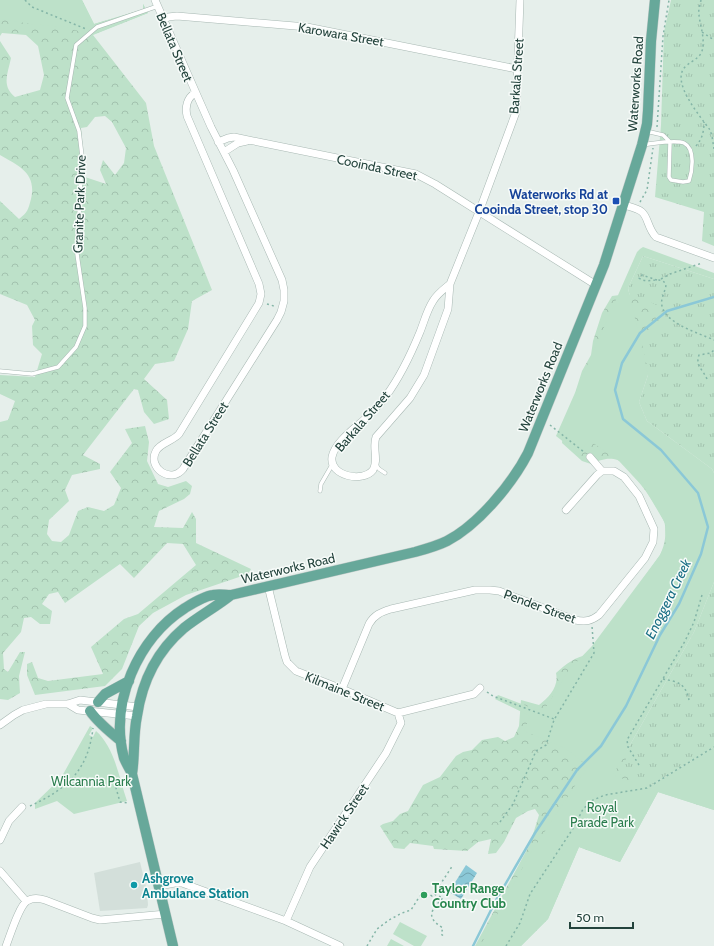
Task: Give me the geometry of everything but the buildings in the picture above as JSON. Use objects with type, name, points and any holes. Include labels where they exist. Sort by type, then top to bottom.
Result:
[{"type":"main road","name":"Waterworks Road","points":[[173,946],[132,774],[124,759],[121,741],[122,710],[129,682],[136,663],[146,646],[160,630],[174,616],[189,606],[212,595],[231,595],[426,549],[447,540],[473,522],[512,479],[526,457],[596,285],[624,205],[642,145],[648,111],[651,41],[655,0]]},
{"type":"main road","name":"Waterworks Road","points":[[132,774],[135,757],[137,712],[144,685],[150,672],[169,643],[187,626],[231,595]]},
{"type":"main road","points":[[98,702],[105,694],[129,682]]},
{"type":"main road","points":[[90,711],[95,718],[121,741]]},
{"type":"street","name":"Barkala Street","points":[[450,284],[432,302],[410,355],[389,391],[371,413],[347,435],[337,447],[332,457],[332,465],[340,473],[350,476],[359,476],[365,475],[372,471],[375,462],[374,444],[376,437],[410,398],[427,368],[448,309],[450,284],[479,212],[516,112],[520,0]]},
{"type":"street","name":"Bellata Street","points":[[157,3],[195,93],[244,193],[282,280],[284,290],[284,301],[277,320],[185,466],[179,473],[169,475],[158,470],[155,462],[158,448],[179,434],[259,304],[261,294],[259,284],[187,116],[187,103],[190,97],[195,93]]},
{"type":"street","name":"Karowara Street","points":[[164,20],[168,17],[177,16],[307,27],[517,69]]},
{"type":"street","name":"Cooinda Street","points":[[218,142],[232,137],[416,174],[435,184],[596,285]]},
{"type":"street","points":[[224,152],[241,142],[249,141]]},
{"type":"street","points":[[624,205],[638,209],[643,213],[650,230],[656,236],[714,258]]},
{"type":"street","points":[[566,510],[602,471],[590,457]]},
{"type":"street","name":"Pender Street","points":[[342,689],[368,624],[379,613],[391,609],[475,590],[490,590],[503,593],[575,620],[587,622],[599,615],[645,558],[653,542],[654,536],[654,529],[639,496],[624,477],[614,471],[602,471]]},
{"type":"street","name":"Kilmaine Street","points":[[268,586],[282,648],[287,662],[296,671],[398,713],[474,694],[480,688]]},
{"type":"street","points":[[0,725],[14,715],[33,707],[46,704],[68,704],[80,700],[98,702],[122,710]]},
{"type":"street","points":[[68,704],[78,710],[122,710],[137,712]]},
{"type":"street","name":"Hawick Street","points":[[286,921],[310,867],[386,753],[401,723],[398,713]]},
{"type":"street","points":[[0,840],[9,821],[22,807]]},
{"type":"street","points":[[0,871],[26,901]]},
{"type":"street","points":[[159,886],[182,883],[286,921],[340,946]]},
{"type":"street","points":[[6,946],[16,919],[26,901],[37,898],[100,920],[166,914]]},
{"type":"lane","name":"Granite Park Drive","points":[[0,371],[32,374],[58,367],[76,347],[85,326],[84,308],[76,254],[82,156],[79,132],[67,98],[76,45],[97,27],[157,3]]},
{"type":"lane","points":[[645,131],[663,136],[670,142]]},
{"type":"lane","points":[[642,145],[654,142],[670,142],[684,143],[690,148],[692,157],[689,181],[673,181],[669,177],[670,142]]},
{"type":"lane","points":[[375,462],[378,468],[385,473]]},
{"type":"lane","points":[[320,491],[321,484],[332,465]]},
{"type":"path","points":[[25,0],[32,7],[92,32]]},
{"type":"path","points":[[701,0],[698,14],[703,46],[700,56],[686,66],[683,70],[682,76],[684,92],[712,136],[714,149]]},
{"type":"path","points":[[702,32],[714,40]]},
{"type":"path","points":[[696,146],[704,131],[704,122]]},
{"type":"path","points":[[657,280],[642,275],[638,278],[643,281],[657,280],[702,263]]},
{"type":"path","points":[[660,279],[666,284],[662,306],[667,314],[682,327],[714,340]]},
{"type":"path","points":[[269,305],[278,307]]},
{"type":"path","points":[[707,379],[704,371],[698,365],[698,358],[699,355],[711,353],[714,350]]},
{"type":"path","points":[[550,425],[590,457]]},
{"type":"path","points":[[639,765],[628,747],[627,740],[685,641],[694,622],[702,595]]},
{"type":"path","points":[[500,822],[513,804],[536,751],[546,745],[554,720],[594,653],[592,620]]},
{"type":"path","points":[[662,679],[675,681],[681,684],[689,700]]},
{"type":"path","points":[[480,688],[493,696],[554,720]]},
{"type":"path","points":[[22,807],[30,806],[47,797],[69,782],[81,768],[88,749],[93,726]]},
{"type":"path","points":[[506,946],[520,923],[530,894],[574,827],[583,810],[593,800],[605,795],[647,788],[714,747]]},
{"type":"path","points":[[120,778],[116,788],[120,802],[128,803]]},
{"type":"path","points":[[434,894],[453,866]]},
{"type":"path","points":[[367,946],[377,929],[389,920],[411,910],[423,891],[432,896],[434,894],[443,898],[432,910],[431,914],[434,922],[443,928],[441,934],[445,937]]},
{"type":"shaded area","points":[[140,862],[147,891],[147,908],[100,911],[94,873]]},
{"type":"green space","points":[[0,0],[82,0],[94,24],[141,10],[143,9],[143,4],[148,13],[93,35],[146,103],[154,146],[212,290],[192,301],[188,329],[174,361],[155,364],[144,379],[167,400],[169,419],[154,424],[144,412],[138,390],[134,389],[83,455],[100,464],[100,469],[72,475],[65,490],[69,501],[49,520],[47,534],[52,541],[61,542],[69,535],[78,511],[88,507],[104,511],[114,505],[121,488],[110,472],[132,443],[125,429],[145,426],[149,442],[147,461],[158,484],[168,487],[186,481],[192,486],[190,494],[184,499],[159,511],[154,527],[183,528],[192,512],[196,519],[196,543],[251,569],[248,574],[186,595],[153,613],[139,626],[122,669],[105,686],[35,695],[27,675],[27,664],[32,662],[38,678],[48,681],[103,674],[91,647],[124,619],[138,614],[196,565],[183,544],[167,543],[134,578],[120,564],[65,603],[58,592],[49,594],[42,604],[52,611],[50,624],[40,624],[31,617],[24,618],[21,632],[3,653],[4,669],[8,672],[20,652],[25,652],[19,676],[20,693],[8,700],[0,699],[0,422],[8,420],[15,401],[0,394],[0,375],[35,377],[42,354],[33,345],[32,326],[35,320],[27,305],[0,294],[0,201],[19,219],[28,208],[32,190],[29,177],[25,171],[0,155],[0,41],[11,58],[7,74],[7,84],[11,93],[15,97],[40,90],[44,75],[38,46],[26,35],[2,33],[0,36]],"holes":[[[105,116],[112,122],[126,148],[124,163],[115,175],[103,160],[100,170],[106,184],[85,177],[81,128],[87,127],[95,117]]]},
{"type":"green space","points":[[0,0],[82,0],[94,24],[141,10],[143,9],[143,4],[148,13],[92,35],[65,27],[31,24],[1,19],[0,22]]},
{"type":"green space","points":[[671,0],[714,0],[714,246],[702,241],[704,212],[655,197],[661,125],[664,32]]},
{"type":"green space","name":"Royal Parade Park","points":[[643,247],[714,273],[714,279],[643,256],[628,288],[648,375],[639,402],[647,421],[712,469],[714,473],[714,582],[694,632],[613,775],[647,788],[714,747],[714,810],[658,792],[620,862],[579,847],[548,919],[521,946],[480,946],[530,854],[588,766],[565,748],[524,731],[530,716],[495,699],[498,695],[537,710],[546,707],[569,670],[592,646],[660,555],[666,543],[665,523],[645,489],[619,461],[589,440],[579,454],[556,436],[637,252]]},
{"type":"green space","points":[[643,256],[714,279],[714,473],[712,469],[647,421],[639,402],[648,375],[628,288]]},
{"type":"green space","name":"Royal Parade Park","points":[[628,294],[654,304],[660,308],[666,318],[664,325],[642,344],[649,374],[645,376],[640,387],[638,417],[707,470],[624,740],[629,754],[618,773],[647,785],[648,788],[714,747],[714,810],[658,792],[620,862],[579,847],[548,919],[521,946],[475,946],[530,844],[539,815],[535,809],[516,818],[504,842],[496,853],[488,854],[491,839],[478,842],[467,851],[434,849],[433,846],[410,843],[404,849],[394,848],[380,826],[393,821],[400,814],[408,811],[423,785],[440,777],[456,756],[463,752],[472,750],[482,740],[498,737],[505,741],[514,737],[519,726],[521,700],[539,705],[550,695],[555,687],[557,678],[556,673],[572,661],[590,654],[660,555],[665,537],[665,525],[663,519],[652,500],[630,471],[618,460],[614,459],[604,459],[591,464],[582,461],[562,443],[563,433],[573,411],[576,390],[582,371],[591,355],[593,341],[602,313],[612,296]]},
{"type":"green space","points":[[714,582],[714,747],[647,788],[613,775],[694,632]]},
{"type":"green space","name":"Wilcannia Park","points":[[90,726],[93,728],[89,735],[93,737],[96,731],[108,746],[119,773],[127,801],[74,814],[57,801],[35,809],[35,803],[61,778]]},
{"type":"green space","points":[[400,922],[427,936],[421,946],[414,946],[393,934]]},
{"type":"green space","points":[[391,939],[404,946],[387,946]]},
{"type":"water","points":[[466,865],[477,873],[461,899],[449,892]]},
{"type":"waterway","name":"Enoggera Creek","points":[[473,946],[495,902],[535,833],[577,770],[601,746],[626,706],[660,635],[679,604],[701,554],[708,527],[698,493],[661,450],[623,419],[615,390],[622,363],[640,333],[667,311],[714,297]]},
{"type":"place","name":"Waterworks Rd at Cooinda Street, stop 30","points":[[616,201]]},
{"type":"place","name":"Ashgrove Ambulance Station","points":[[134,885]]},
{"type":"place","name":"Taylor Range Country Club","points":[[424,895]]}]
